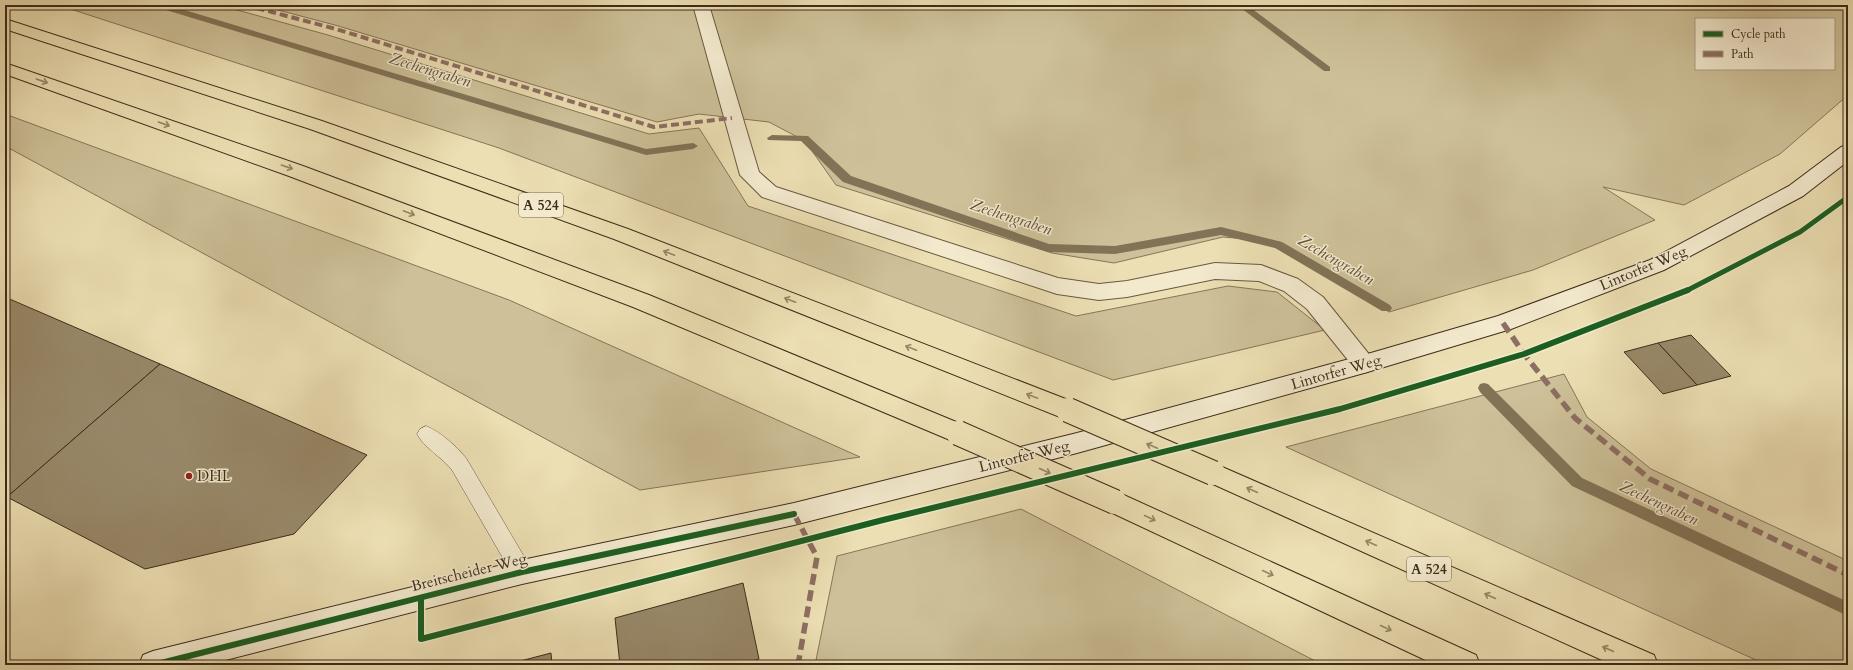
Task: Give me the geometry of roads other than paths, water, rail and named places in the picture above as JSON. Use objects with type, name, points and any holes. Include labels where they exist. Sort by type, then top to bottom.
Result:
[{"type":"highway","name":"A 524","points":[[5,24],[316,125],[621,234],[1068,410],[1213,472],[1644,665]]},
{"type":"highway","points":[[5,68],[296,171],[641,301],[958,433],[1115,502],[1466,665]]},
{"type":"main road","points":[[701,5],[750,175],[768,192],[1057,286],[1098,292],[1127,289],[1215,271],[1261,273],[1291,285],[1315,303],[1364,364]]},
{"type":"main road","name":"Lintorfer Weg","points":[[794,514],[1077,443],[1364,364],[1503,323],[1657,265],[1796,191],[1848,151]]},
{"type":"main road","name":"Breitscheider Weg","points":[[153,665],[522,572],[794,514]]},
{"type":"lane","points":[[426,434],[451,454],[459,464],[522,572]]},
{"type":"waterway","name":"Zechengraben","points":[[159,5],[646,152],[693,146]]},
{"type":"waterway","points":[[1241,5],[1327,69]]},
{"type":"waterway","name":"Zechengraben","points":[[772,138],[804,138],[847,179],[1048,248],[1115,250],[1221,231],[1278,245],[1386,308]]},
{"type":"waterway","name":"Zechengraben","points":[[1484,388],[1577,482],[1848,609]]},
{"type":"place","name":"DHL","points":[[189,476]]}]
